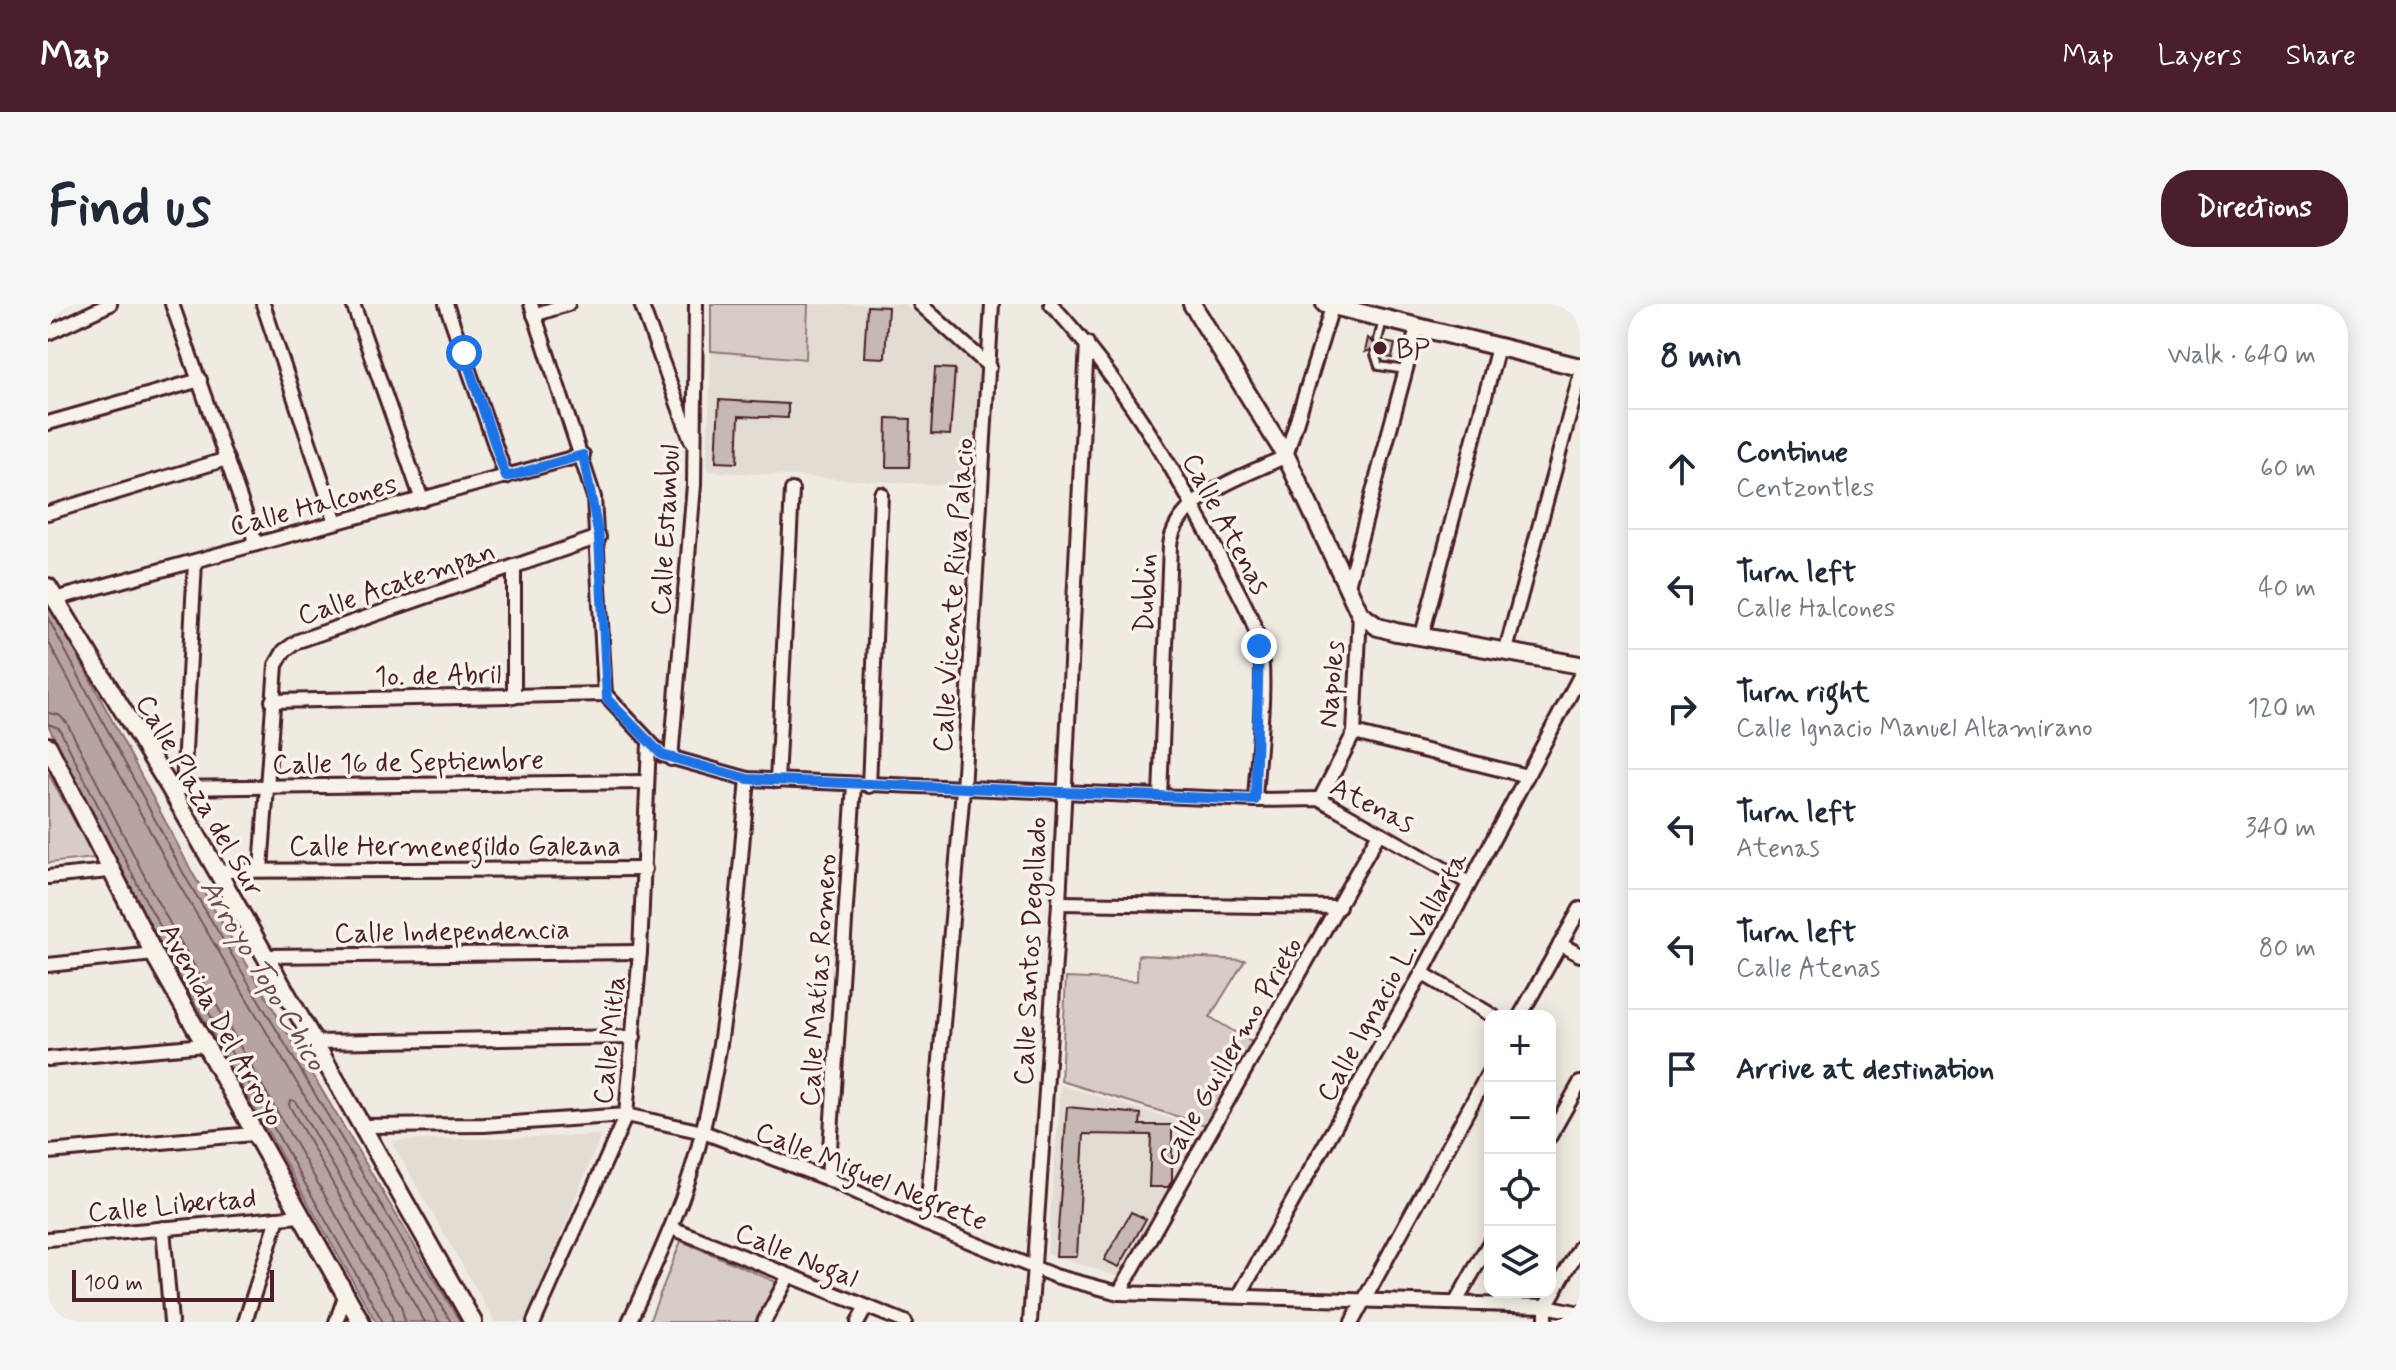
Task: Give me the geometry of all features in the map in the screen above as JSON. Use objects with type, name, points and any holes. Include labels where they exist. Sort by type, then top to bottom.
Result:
[{"type":"street","points":[[48,333],[86,310],[110,304]]},
{"type":"street","points":[[172,304],[256,544]]},
{"type":"street","points":[[263,304],[336,522]]},
{"type":"street","points":[[353,304],[422,500]]},
{"type":"street","points":[[446,304],[506,477]]},
{"type":"street","points":[[568,304],[533,309],[583,455],[599,537],[605,694]]},
{"type":"street","points":[[641,304],[694,448]]},
{"type":"street","name":"Calle Estambul","points":[[671,759],[694,485],[696,304]]},
{"type":"street","points":[[920,304],[990,367]]},
{"type":"street","name":"Calle Vicente Riva Palacio","points":[[926,1224],[963,789],[992,304]]},
{"type":"street","name":"Calle Atenas","points":[[1051,304],[1087,343],[1149,431],[1193,503],[1247,610],[1259,646],[1255,800]]},
{"type":"street","points":[[1192,304],[1286,456],[1360,614],[1378,627],[1580,665]]},
{"type":"street","points":[[1193,503],[1286,456],[1330,305],[1580,367]]},
{"type":"street","points":[[1347,589],[1417,328]]},
{"type":"street","name":"Calle Santos Degollado","points":[[1030,1322],[1059,903],[1062,793],[1087,343]]},
{"type":"street","points":[[1422,635],[1498,347]]},
{"type":"street","points":[[1506,650],[1580,376]]},
{"type":"street","points":[[48,423],[200,380]]},
{"type":"street","name":"Calle Halcones","points":[[51,593],[195,562],[583,455]]},
{"type":"street","points":[[48,513],[227,459]]},
{"type":"street","points":[[777,781],[792,490]]},
{"type":"street","points":[[869,786],[881,494]]},
{"type":"street","name":"Dublin","points":[[1160,796],[1170,545],[1174,527],[1193,503]]},
{"type":"street","name":"Calle Acatempan","points":[[261,869],[272,701],[276,665],[284,651],[298,641],[599,537]]},
{"type":"street","points":[[176,788],[195,562]]},
{"type":"street","points":[[514,566],[514,697]]},
{"type":"street","name":"Calle Plaza del Sur","points":[[51,593],[176,788],[264,956],[473,1322]]},
{"type":"street","name":"Napoles","points":[[1320,799],[1354,733],[1360,614]]},
{"type":"street","name":"Calle Ignacio L. Vallarta","points":[[1239,1296],[1422,973],[1580,676]]},
{"type":"street","name":"Atenas","points":[[605,694],[649,744],[671,759],[748,779],[1255,800],[1320,799],[1469,883]]},
{"type":"street","name":"1o. de Abril","points":[[272,701],[605,694]]},
{"type":"street","points":[[1354,733],[1527,776]]},
{"type":"street","name":"Calle Mitla","points":[[534,1322],[626,1115],[640,952],[649,744]]},
{"type":"street","name":"Avenida Del Arroyo","points":[[48,746],[109,871],[154,954],[361,1322]]},
{"type":"street","points":[[629,1322],[672,1228],[703,1132],[724,1028],[748,779]]},
{"type":"street","name":"Calle 16 de Septiembre","points":[[176,788],[647,782]]},
{"type":"street","name":"Calle Matías Romero","points":[[828,1179],[854,785]]},
{"type":"street","name":"Calle Guillermo Prieto","points":[[1119,1293],[1379,833]]},
{"type":"street","name":"Calle Hermenegildo Galeana","points":[[217,871],[645,869]]},
{"type":"street","points":[[48,877],[109,871]]},
{"type":"street","points":[[1059,903],[1339,907]]},
{"type":"street","points":[[1523,1010],[1580,909]]},
{"type":"street","points":[[1560,944],[1580,955]]},
{"type":"street","name":"Calle Independencia","points":[[264,956],[640,952]]},
{"type":"street","points":[[48,965],[154,954]]},
{"type":"street","points":[[1422,973],[1484,1011]]},
{"type":"street","points":[[313,1042],[634,1037]]},
{"type":"street","points":[[48,1059],[204,1045]]},
{"type":"street","points":[[1352,1322],[1484,1081]]},
{"type":"street","points":[[1556,1125],[1580,1083]]},
{"type":"street","name":"Calle Miguel Negrete","points":[[360,1126],[484,1125],[626,1115],[703,1132],[828,1179],[926,1224],[1032,1266],[1119,1293],[1456,1302],[1546,1306],[1580,1313]]},
{"type":"street","points":[[48,1152],[253,1134]]},
{"type":"street","name":"Calle Libertad","points":[[48,1239],[300,1216]]},
{"type":"street","points":[[245,1322],[278,1218]]},
{"type":"street","points":[[163,1228],[171,1322]]},
{"type":"street","name":"Calle Nogal","points":[[672,1228],[905,1322]]},
{"type":"street","points":[[1546,1322],[1546,1306],[1580,1247]]},
{"type":"street","points":[[1456,1302],[1484,1253]]},
{"type":"street","points":[[764,1322],[788,1277]]},
{"type":"street","points":[[336,1322],[346,1294]]},
{"type":"street","points":[[858,1322],[866,1307]]},
{"type":"lane","points":[[1378,340],[1383,319]]},
{"type":"lane","points":[[1375,354],[1379,366],[1406,370]]},
{"type":"shaded area","points":[[711,304],[808,304],[806,359],[711,351]]},
{"type":"shaded area","points":[[808,304],[904,304],[982,371],[975,487],[707,471],[711,351],[805,358]]},
{"type":"shaded area","points":[[48,773],[95,858],[48,863]]},
{"type":"shaded area","points":[[1138,955],[1245,960],[1210,1017],[1253,1043],[1209,1126],[1061,1081],[1066,978],[1137,981]]},
{"type":"shaded area","points":[[1061,1085],[1204,1129],[1122,1278],[1047,1253]]},
{"type":"shaded area","points":[[601,1135],[526,1322],[495,1322],[391,1141]]},
{"type":"shaded area","points":[[681,1241],[776,1282],[756,1322],[649,1322]]},
{"type":"water","points":[[48,599],[193,874],[460,1322],[376,1322],[139,905],[48,725]]},
{"type":"building","points":[[867,306],[888,307],[885,358],[864,357]]},
{"type":"building","name":"BP","points":[[1368,338],[1377,346],[1384,342],[1395,344],[1392,358],[1382,356],[1377,348],[1365,352]]},
{"type":"building","points":[[935,368],[955,369],[950,435],[931,434]]},
{"type":"building","points":[[719,400],[788,404],[788,418],[739,416],[737,463],[716,462]]},
{"type":"building","points":[[887,418],[911,419],[909,467],[886,467]]},
{"type":"building","points":[[1067,1107],[1141,1114],[1140,1125],[1172,1125],[1172,1181],[1168,1187],[1149,1187],[1151,1135],[1084,1134],[1077,1256],[1056,1256]]},
{"type":"building","points":[[1131,1212],[1146,1219],[1119,1267],[1104,1260]]},
{"type":"place","name":"BP","points":[[1380,348]]},
{"type":"route","points":[[464,353],[506,477],[583,455],[591,480],[599,537],[605,694],[649,744],[671,759],[748,779],[1255,800],[1259,646]]},
{"type":"water label","name":"Arroyo Topo Chico","points":[[264,974]]}]
